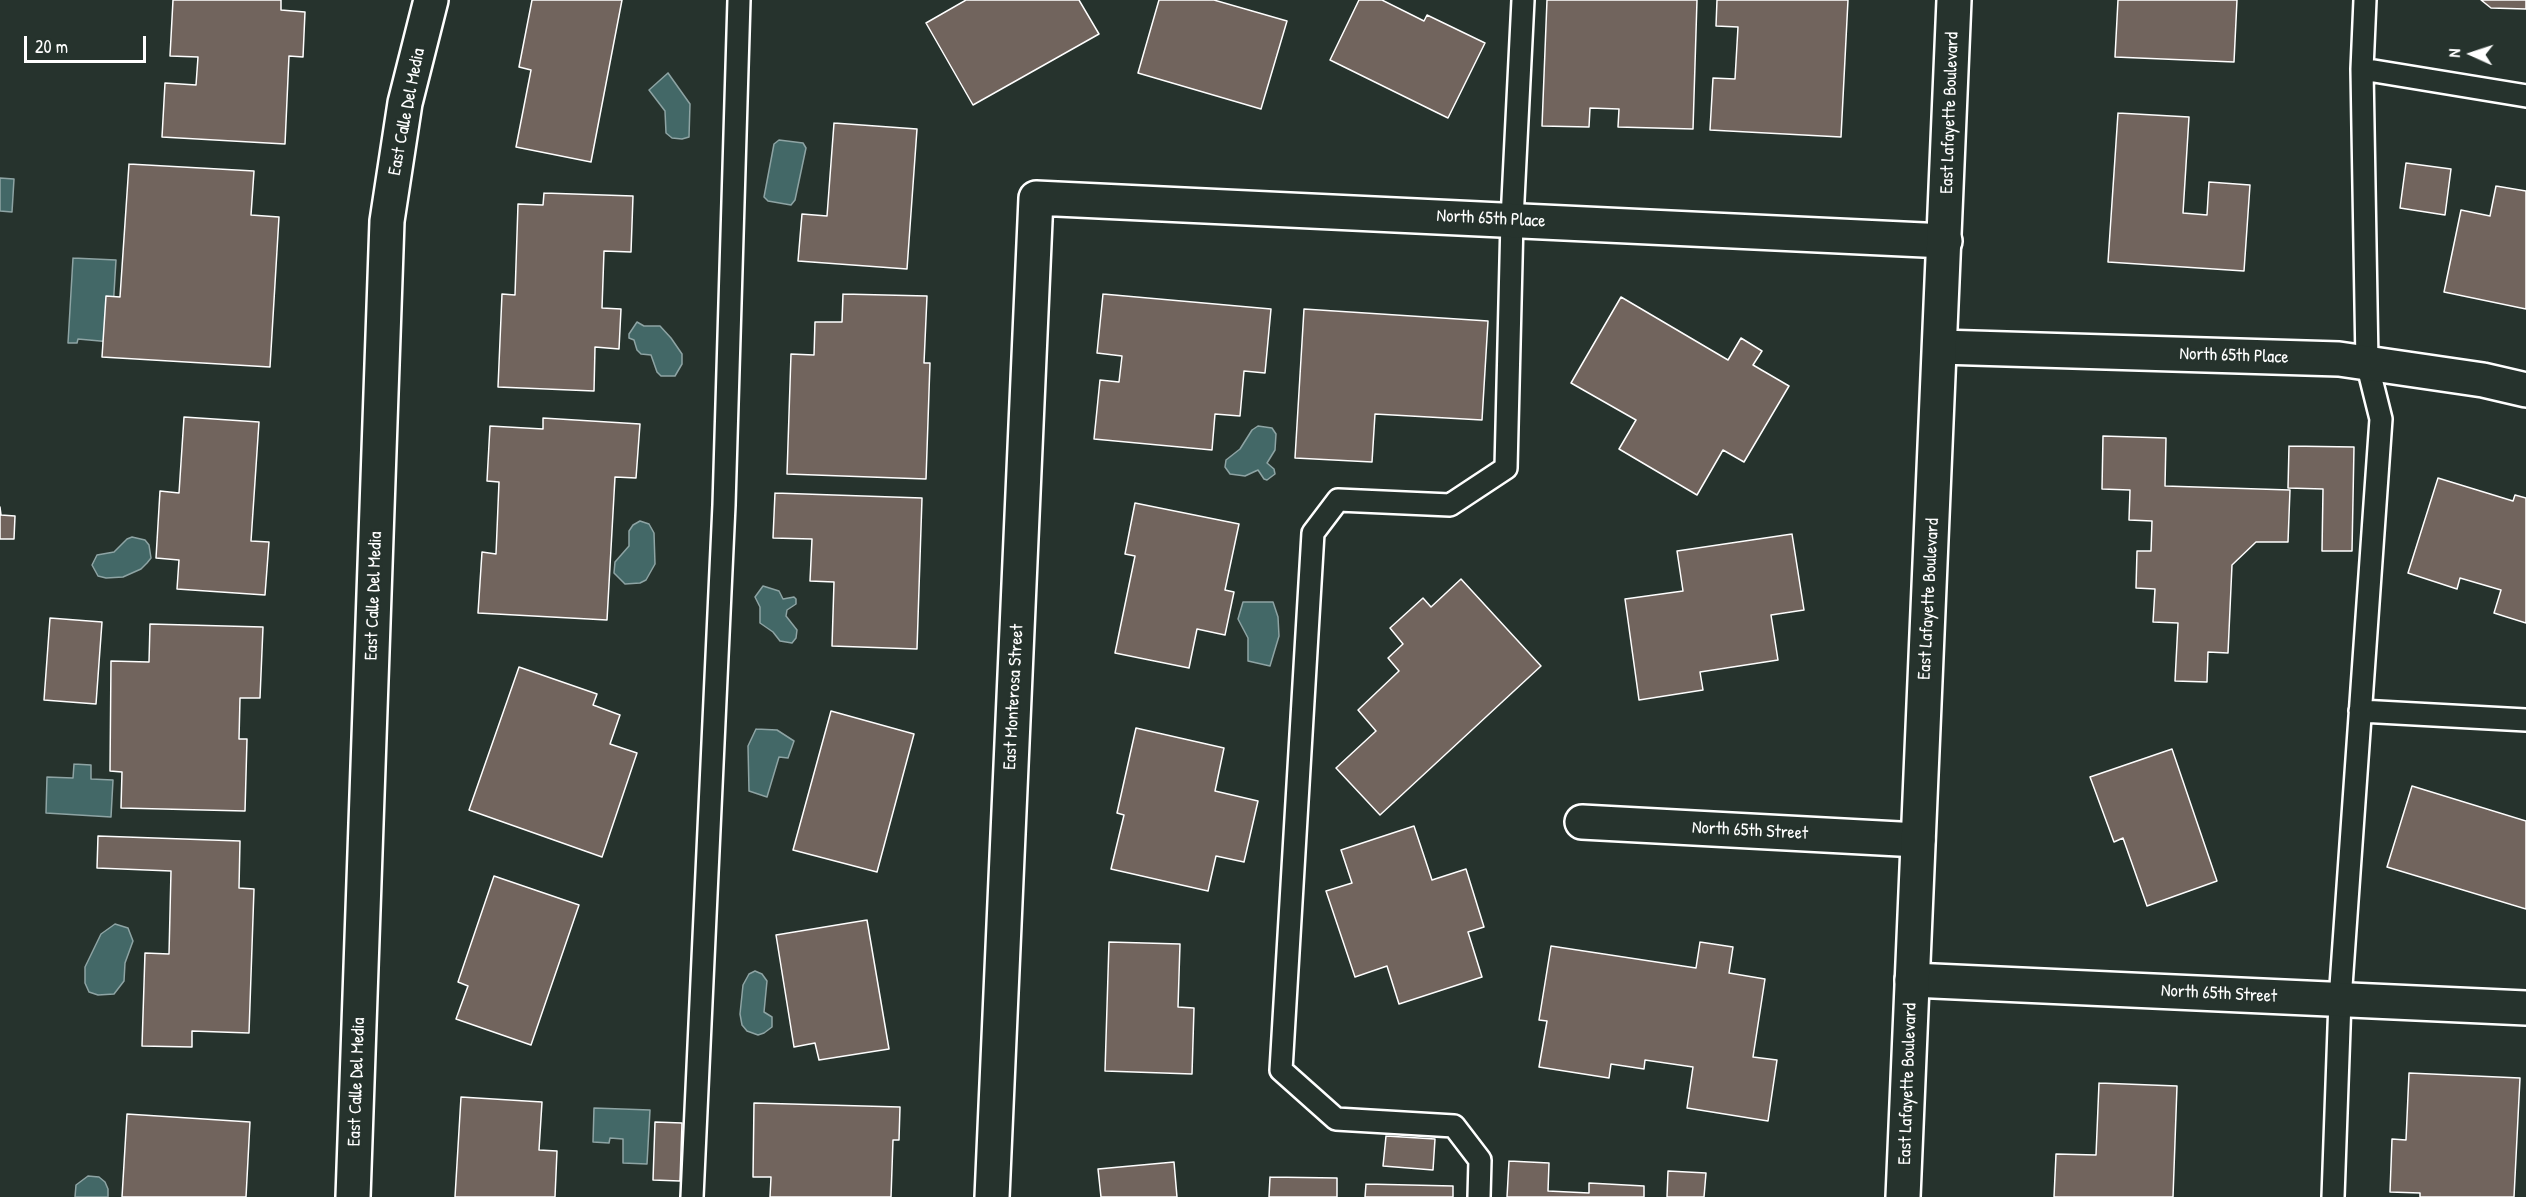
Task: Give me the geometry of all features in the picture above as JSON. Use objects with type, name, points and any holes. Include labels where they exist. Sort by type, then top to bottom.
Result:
[{"type":"street","name":"East Calle Del Media","points":[[353,1197],[387,221],[405,103],[431,0]]},
{"type":"street","name":"East Lafayette Boulevard","points":[[1903,1197],[1954,0]]},
{"type":"street","name":"North 65th Place","points":[[1036,198],[1945,241]]},
{"type":"street","name":"East Monterosa Street","points":[[992,1197],[1036,198]]},
{"type":"street","name":"North 65th Place","points":[[1940,347],[2339,358],[2483,380],[2526,390]]},
{"type":"street","name":"North 65th Street","points":[[1582,822],[1918,840]]},
{"type":"street","name":"North 65th Street","points":[[1912,980],[2526,1008]]},
{"type":"lane","points":[[693,1197],[724,505],[739,0]]},
{"type":"lane","points":[[1479,1197],[1480,1160],[1454,1126],[1336,1119],[1281,1070],[1313,533],[1338,500],[1450,505],[1506,468],[1512,220],[1523,0]]},
{"type":"lane","points":[[2333,1197],[2340,1000],[2381,419],[2367,363],[2362,69],[2365,0]]},
{"type":"lane","points":[[2362,69],[2526,96]]},
{"type":"lane","points":[[2360,711],[2526,720]]},
{"type":"water","points":[[668,73],[690,104],[689,137],[682,139],[672,138],[666,133],[665,111],[649,90]]},
{"type":"water","points":[[779,140],[803,143],[806,148],[795,200],[791,205],[768,201],[764,197],[774,144]]},
{"type":"water","points":[[0,178],[14,179],[12,212],[0,211]]},
{"type":"water","points":[[73,258],[116,260],[111,342],[78,339],[77,343],[68,343]]},
{"type":"water","points":[[637,322],[644,326],[660,326],[671,338],[682,354],[682,364],[675,376],[661,376],[657,372],[651,355],[641,354],[637,350],[629,334]]},
{"type":"water","points":[[1258,426],[1272,428],[1276,434],[1275,450],[1267,463],[1274,469],[1275,474],[1267,480],[1258,470],[1245,476],[1230,474],[1225,467],[1226,460],[1240,449],[1252,430]]},
{"type":"water","points":[[640,521],[649,524],[654,533],[655,564],[646,580],[640,583],[625,584],[614,573],[615,562],[629,546],[629,531]]},
{"type":"water","points":[[132,537],[145,540],[149,545],[151,558],[147,563],[141,569],[123,577],[98,576],[92,565],[97,555],[114,552]]},
{"type":"water","points":[[763,586],[779,591],[783,599],[794,597],[796,599],[796,604],[787,610],[786,616],[797,630],[796,638],[792,643],[780,641],[773,632],[760,623],[760,607],[755,597]]},
{"type":"water","points":[[1243,602],[1273,602],[1278,617],[1279,636],[1270,666],[1248,661],[1248,638],[1238,619]]},
{"type":"water","points":[[756,729],[777,730],[794,741],[788,758],[779,757],[767,797],[749,791],[748,746]]},
{"type":"water","points":[[74,764],[91,765],[91,779],[113,780],[111,817],[46,813],[47,777],[73,778]]},
{"type":"water","points":[[115,924],[128,928],[133,941],[125,963],[124,981],[114,994],[98,995],[89,992],[85,983],[85,967],[101,934]]},
{"type":"water","points":[[755,971],[762,974],[767,981],[764,1012],[772,1017],[772,1027],[758,1035],[747,1031],[742,1025],[740,1014],[743,985],[749,974]]},
{"type":"water","points":[[594,1108],[650,1110],[647,1164],[623,1163],[623,1139],[610,1138],[609,1143],[593,1142]]},
{"type":"water","points":[[88,1176],[99,1177],[105,1182],[108,1197],[75,1197],[76,1185]]},
{"type":"building","points":[[173,0],[281,0],[281,10],[305,12],[303,57],[289,56],[285,144],[162,137],[165,83],[196,85],[198,57],[170,56]]},
{"type":"building","points":[[532,0],[622,0],[591,162],[516,147],[531,70],[519,67]]},
{"type":"building","points":[[966,0],[1079,0],[1099,34],[973,105],[926,23]]},
{"type":"building","points":[[1159,0],[1214,0],[1287,21],[1261,109],[1138,73]]},
{"type":"building","points":[[1359,0],[1382,0],[1424,21],[1427,15],[1485,43],[1448,118],[1330,60]]},
{"type":"building","points":[[1547,0],[1697,0],[1693,129],[1618,127],[1619,109],[1590,108],[1589,127],[1542,126]]},
{"type":"building","points":[[1717,0],[1848,0],[1841,137],[1710,130],[1713,78],[1735,79],[1738,27],[1716,26]]},
{"type":"building","points":[[2118,0],[2237,0],[2234,62],[2115,57]]},
{"type":"building","points":[[2481,0],[2526,0],[2526,9],[2491,8]]},
{"type":"building","points":[[2118,113],[2189,117],[2183,213],[2207,215],[2209,182],[2250,185],[2244,271],[2108,262]]},
{"type":"building","points":[[834,123],[917,129],[907,269],[798,261],[802,214],[827,216]]},
{"type":"building","points":[[2406,163],[2451,169],[2445,215],[2400,208]]},
{"type":"building","points":[[129,164],[254,171],[251,215],[279,217],[270,367],[102,357],[106,296],[120,297]]},
{"type":"building","points":[[2496,186],[2526,191],[2526,309],[2444,292],[2461,210],[2490,216]]},
{"type":"building","points":[[544,193],[633,196],[631,252],[604,251],[602,308],[621,309],[619,349],[595,347],[594,391],[498,387],[502,294],[515,295],[518,204],[543,205]]},
{"type":"building","points":[[843,294],[927,296],[924,363],[930,363],[926,479],[787,474],[791,354],[814,355],[815,322],[842,322]]},
{"type":"building","points":[[1103,294],[1271,309],[1265,373],[1244,371],[1240,416],[1215,414],[1212,450],[1094,439],[1100,380],[1119,382],[1122,356],[1097,353]]},
{"type":"building","points":[[1621,297],[1728,360],[1741,338],[1762,351],[1753,365],[1789,386],[1744,462],[1723,450],[1697,495],[1619,449],[1636,420],[1571,383]]},
{"type":"building","points":[[1304,309],[1488,321],[1482,420],[1375,414],[1372,462],[1295,458]]},
{"type":"building","points":[[184,417],[259,422],[251,541],[269,542],[265,595],[177,589],[179,560],[156,558],[160,491],[179,493]]},
{"type":"building","points":[[543,418],[640,424],[636,478],[615,477],[607,620],[478,613],[482,552],[496,554],[499,482],[487,481],[490,426],[543,429]]},
{"type":"building","points":[[2103,436],[2166,438],[2165,486],[2290,490],[2288,542],[2256,542],[2232,565],[2228,653],[2208,652],[2207,682],[2175,681],[2178,623],[2153,622],[2155,589],[2136,588],[2137,551],[2151,551],[2152,521],[2129,520],[2130,490],[2102,489]]},
{"type":"building","points":[[2289,446],[2354,447],[2352,551],[2322,551],[2323,489],[2288,488]]},
{"type":"building","points":[[2438,478],[2513,501],[2515,495],[2526,498],[2526,623],[2494,613],[2501,590],[2460,578],[2457,589],[2408,573]]},
{"type":"building","points":[[775,493],[922,498],[917,649],[832,646],[834,582],[810,581],[812,539],[773,538]]},
{"type":"building","points":[[1135,503],[1239,524],[1225,590],[1234,592],[1225,635],[1197,629],[1189,668],[1115,653],[1135,556],[1125,554]]},
{"type":"building","points":[[0,507],[1,515],[15,516],[14,539],[0,539]]},
{"type":"building","points":[[1792,534],[1804,610],[1771,615],[1778,660],[1700,672],[1703,690],[1639,700],[1625,599],[1683,591],[1677,551]]},
{"type":"building","points":[[1461,579],[1541,666],[1380,815],[1336,768],[1376,731],[1358,710],[1399,671],[1388,658],[1403,644],[1390,628],[1423,598],[1431,607]]},
{"type":"building","points":[[50,618],[102,622],[96,704],[44,700]]},
{"type":"building","points":[[150,624],[263,627],[260,698],[240,698],[239,739],[247,739],[245,811],[121,808],[122,772],[110,771],[111,661],[149,662]]},
{"type":"building","points":[[519,667],[597,694],[593,705],[620,715],[610,744],[637,753],[602,857],[469,810]]},
{"type":"building","points":[[831,711],[914,734],[877,872],[793,850]]},
{"type":"building","points":[[1136,728],[1224,748],[1215,791],[1258,801],[1244,862],[1216,856],[1208,891],[1111,869],[1124,815],[1117,813]]},
{"type":"building","points":[[2172,749],[2217,881],[2147,906],[2123,838],[2114,842],[2090,777]]},
{"type":"building","points":[[2412,786],[2526,821],[2526,909],[2387,867]]},
{"type":"building","points":[[1414,826],[1432,880],[1466,869],[1484,927],[1468,932],[1482,977],[1399,1004],[1387,966],[1355,977],[1326,891],[1352,883],[1341,850]]},
{"type":"building","points":[[98,836],[240,841],[239,888],[254,889],[249,1033],[192,1031],[192,1047],[142,1046],[145,953],[169,954],[171,871],[97,868]]},
{"type":"building","points":[[494,876],[579,905],[531,1045],[456,1019],[468,986],[458,982]]},
{"type":"building","points":[[867,920],[889,1049],[819,1060],[815,1043],[794,1047],[776,935]]},
{"type":"building","points":[[1109,942],[1180,944],[1178,1007],[1194,1008],[1192,1074],[1105,1071]]},
{"type":"building","points":[[1700,942],[1733,947],[1729,973],[1765,979],[1753,1057],[1777,1060],[1768,1121],[1687,1108],[1693,1067],[1645,1060],[1644,1069],[1611,1064],[1609,1078],[1539,1067],[1547,1021],[1539,1020],[1551,946],[1696,968]]},
{"type":"building","points":[[2409,1073],[2520,1078],[2514,1197],[2420,1197],[2420,1193],[2390,1192],[2392,1139],[2406,1140]]},
{"type":"building","points":[[2099,1083],[2177,1086],[2173,1197],[2054,1197],[2056,1154],[2096,1155]]},
{"type":"building","points":[[461,1097],[542,1102],[539,1150],[557,1151],[555,1197],[455,1197]]},
{"type":"building","points":[[754,1103],[900,1107],[899,1140],[893,1140],[891,1197],[770,1197],[771,1177],[753,1177]]},
{"type":"building","points":[[127,1114],[250,1122],[246,1197],[122,1197]]},
{"type":"building","points":[[655,1122],[682,1123],[680,1181],[653,1180]]},
{"type":"building","points":[[1386,1136],[1435,1139],[1433,1170],[1383,1166]]},
{"type":"building","points":[[1509,1161],[1549,1163],[1548,1191],[1589,1193],[1589,1183],[1644,1186],[1644,1197],[1507,1197]]},
{"type":"building","points":[[1174,1162],[1177,1197],[1101,1197],[1098,1169]]},
{"type":"building","points":[[1668,1171],[1706,1173],[1704,1197],[1667,1197]]},
{"type":"building","points":[[1270,1177],[1337,1178],[1337,1197],[1269,1197]]},
{"type":"building","points":[[1366,1184],[1453,1186],[1453,1197],[1365,1197]]}]
